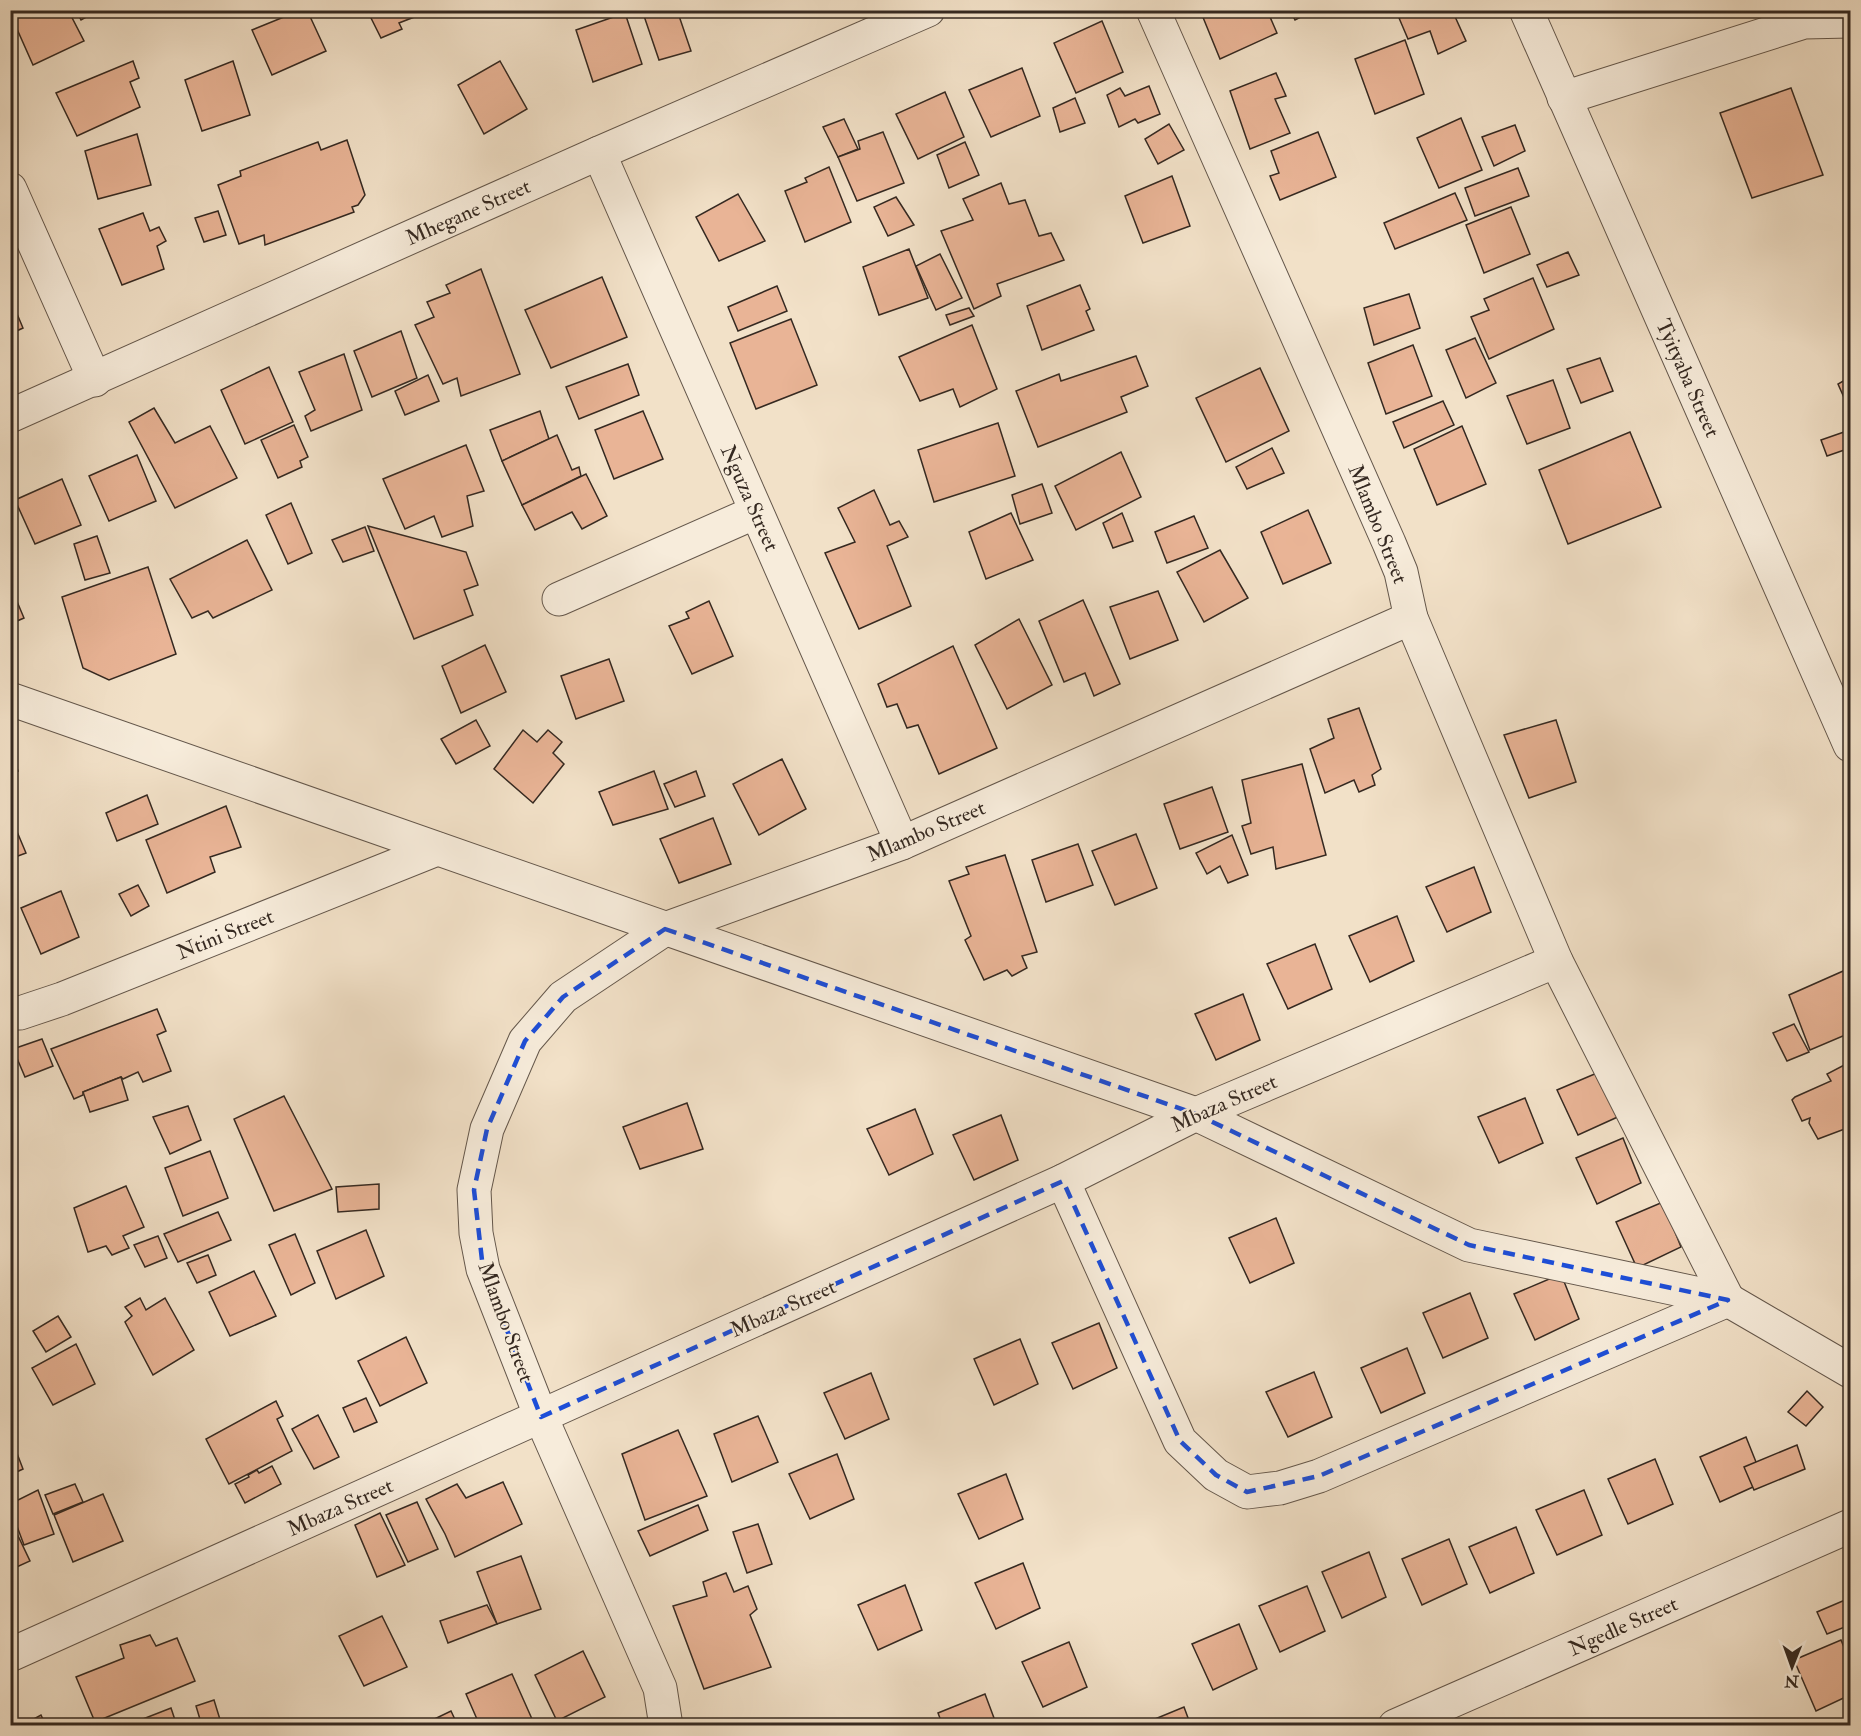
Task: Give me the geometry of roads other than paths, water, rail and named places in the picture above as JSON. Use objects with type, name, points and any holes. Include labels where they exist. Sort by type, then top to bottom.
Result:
[{"type":"street","name":"Mhegane Street","points":[[10,416],[599,153],[928,10]]},
{"type":"street","name":"Mlambo Street","points":[[666,1725],[660,1688],[541,1417],[483,1269],[476,1233],[474,1190],[487,1129],[525,1041],[563,997],[665,929],[902,843],[1411,618],[1401,572],[1389,543],[1153,10]]},
{"type":"street","name":"Tyityaba Street","points":[[1526,10],[1851,745]]},
{"type":"street","points":[[1564,98],[1801,16],[1851,21]]},
{"type":"street","name":"Nguza Street","points":[[599,153],[902,843]]},
{"type":"street","points":[[10,189],[95,380]]},
{"type":"street","points":[[559,599],[756,512]]},
{"type":"street","points":[[1411,618],[1556,961],[1728,1300]]},
{"type":"street","points":[[10,699],[1196,1114],[1470,1245],[1728,1300],[1851,1371]]},
{"type":"street","name":"Ntini Street","points":[[10,1013],[20,1013],[62,999],[437,849]]},
{"type":"street","name":"Mbaza Street","points":[[10,1655],[1063,1181],[1196,1114],[1556,961]]},
{"type":"street","points":[[1063,1181],[1180,1441],[1216,1475],[1247,1492],[1280,1488],[1319,1476],[1728,1300]]},
{"type":"street","name":"Ngedle Street","points":[[1395,1725],[1851,1526]]}]
